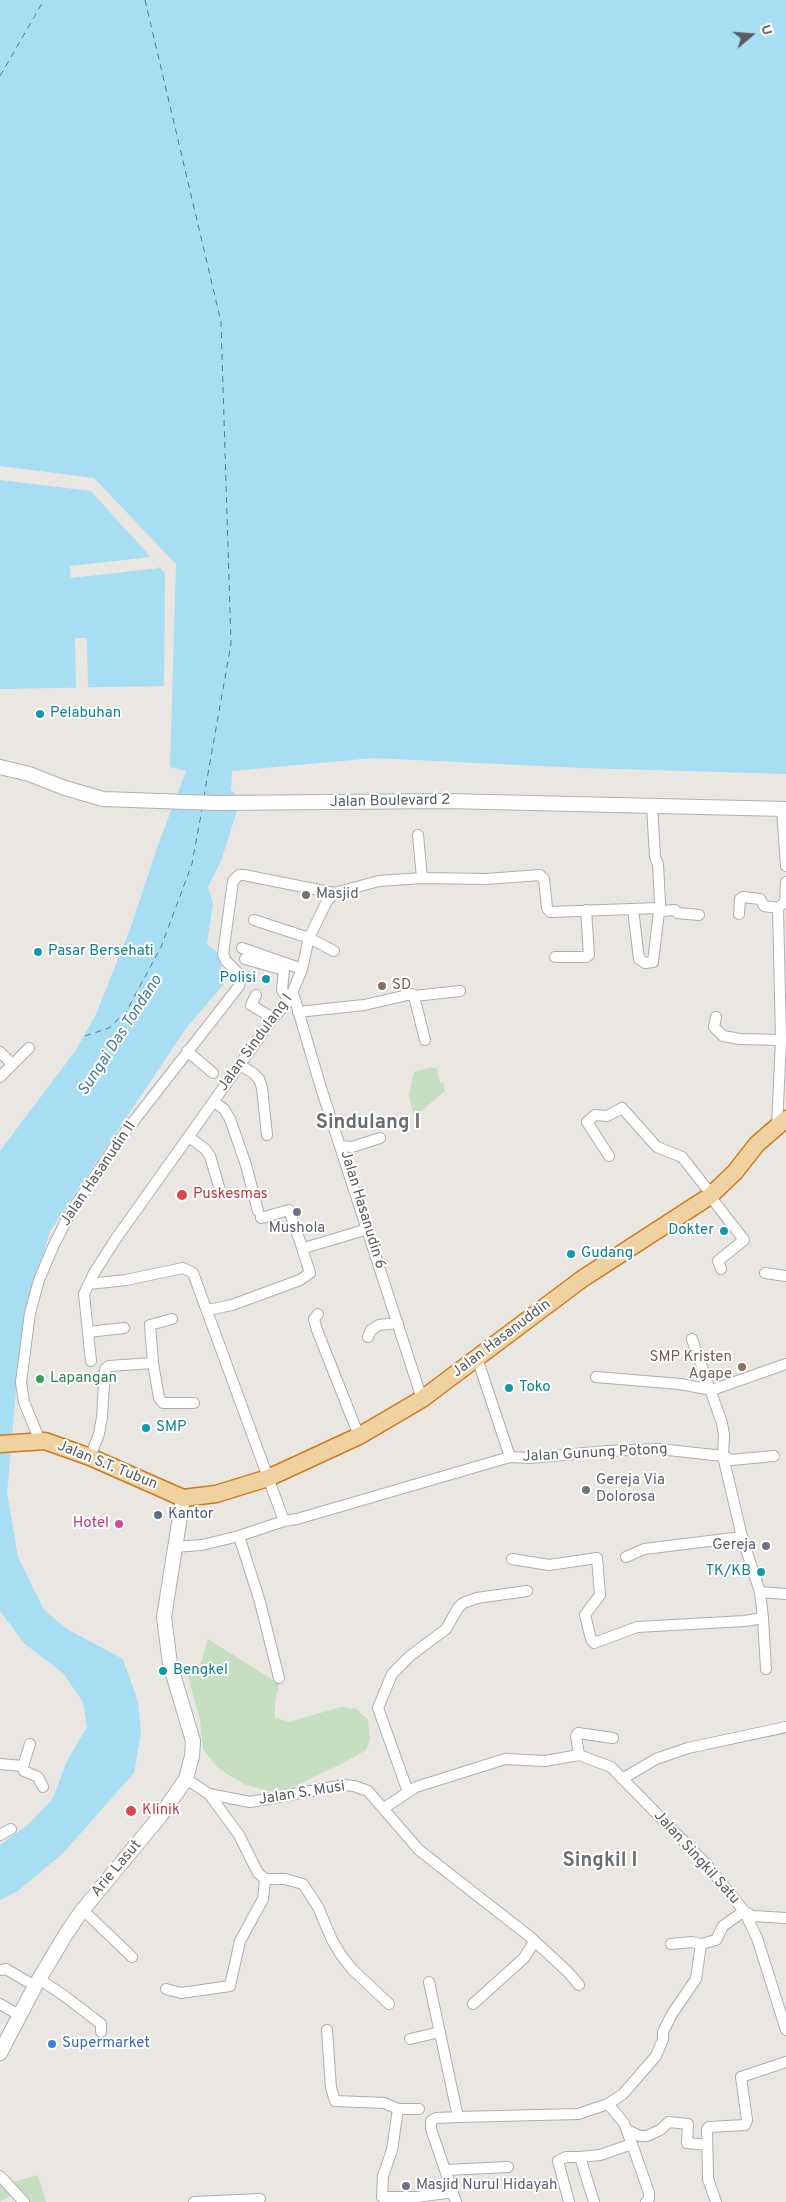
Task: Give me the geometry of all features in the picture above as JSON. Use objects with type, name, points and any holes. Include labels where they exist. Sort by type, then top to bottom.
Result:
[{"type":"highway","name":"Jalan Hasanuddin","points":[[183,1498],[216,1494],[268,1478],[359,1436],[422,1399],[582,1279],[710,1195],[781,1123]]},
{"type":"highway","name":"Jalan S.T. Tubun","points":[[0,1444],[33,1441],[90,1457],[183,1498]]},
{"type":"main road","name":"Jalan Boulevard 2","points":[[0,767],[29,774],[65,788],[103,799],[216,803],[446,801],[784,809]]},
{"type":"main road","name":"Arie Lasut","points":[[0,2052],[66,1934],[83,1910],[162,1815],[186,1780],[192,1756],[192,1730],[170,1664],[164,1617],[183,1498]]},
{"type":"street","points":[[634,909],[638,957],[641,962],[653,962],[660,906],[658,864],[654,857],[652,805]]},
{"type":"street","points":[[784,809],[786,866]]},
{"type":"street","points":[[418,835],[422,878]]},
{"type":"street","name":"Jalan Hasanudin II","points":[[33,1441],[21,1382],[30,1313],[39,1280],[53,1247],[76,1204],[119,1140],[241,982],[239,973],[224,960],[223,954],[233,881],[239,875],[277,880],[334,893]]},
{"type":"street","points":[[334,893],[379,881],[422,878],[469,880],[541,876],[545,882],[547,908],[550,912],[634,909],[660,906]]},
{"type":"street","points":[[739,914],[740,899],[742,898],[760,899],[764,906],[778,908],[785,902],[786,882]]},
{"type":"street","name":"Jalan Sindulang I","points":[[91,1361],[84,1294],[101,1260],[273,1018],[291,997],[302,969],[309,938],[327,901],[334,893]]},
{"type":"street","points":[[660,906],[662,910],[699,914]]},
{"type":"street","points":[[778,908],[781,1123]]},
{"type":"street","points":[[555,957],[588,956],[586,910]]},
{"type":"street","points":[[254,920],[309,938],[334,951]]},
{"type":"street","points":[[242,948],[302,969]]},
{"type":"street","name":"Jalan Hasanudin 6","points":[[244,959],[284,970],[282,990],[291,997],[298,1012],[422,1399]]},
{"type":"street","points":[[298,1012],[364,1005],[404,995],[414,996],[460,991]]},
{"type":"street","points":[[256,995],[251,1005],[273,1018]]},
{"type":"street","points":[[414,996],[425,1040]]},
{"type":"street","points":[[716,1017],[714,1027],[723,1036],[740,1039],[781,1040]]},
{"type":"street","points":[[0,1076],[26,1051]]},
{"type":"street","points":[[188,1051],[213,1072]]},
{"type":"street","points":[[0,1052],[12,1064]]},
{"type":"street","points":[[240,1065],[259,1079],[262,1088],[267,1135]]},
{"type":"street","points":[[208,1310],[232,1305],[278,1289],[309,1274],[289,1210],[260,1215],[246,1165],[230,1119],[224,1109],[214,1102]]},
{"type":"street","points":[[608,1156],[587,1122],[595,1115],[607,1116],[622,1108],[630,1115],[650,1142],[661,1150],[682,1158],[744,1240],[718,1261],[722,1269]]},
{"type":"street","points":[[189,1138],[205,1149],[210,1156],[221,1194]]},
{"type":"street","points":[[341,1146],[352,1147],[380,1138]]},
{"type":"street","points":[[303,1250],[368,1230]]},
{"type":"street","points":[[90,1284],[126,1280],[186,1268],[193,1273],[284,1521]]},
{"type":"street","points":[[765,1273],[786,1276]]},
{"type":"street","points":[[318,1314],[314,1320],[319,1335],[359,1436]]},
{"type":"street","points":[[172,1319],[150,1325],[153,1363],[160,1401],[194,1403]]},
{"type":"street","points":[[368,1337],[371,1330],[379,1325],[398,1323]]},
{"type":"street","points":[[88,1332],[124,1328]]},
{"type":"street","points":[[692,1339],[712,1390],[724,1435],[723,1456],[742,1537],[760,1592],[766,1669]]},
{"type":"street","name":"Jalan Gunung Potong","points":[[477,1358],[510,1457]]},
{"type":"street","points":[[90,1457],[99,1434],[102,1417],[102,1390],[105,1369],[109,1366],[153,1363]]},
{"type":"street","points":[[596,1377],[680,1384],[712,1390],[786,1364]]},
{"type":"street","name":"Jalan Gunung Potong","points":[[174,1547],[202,1545],[239,1536],[284,1521],[297,1519],[510,1457],[530,1458],[607,1451],[660,1449],[723,1456],[731,1460],[774,1456]]},
{"type":"street","points":[[239,1536],[260,1602],[279,1678]]},
{"type":"street","points":[[626,1557],[644,1549],[742,1537]]},
{"type":"street","points":[[512,1559],[552,1565],[597,1558],[600,1595],[585,1614],[591,1640],[594,1643],[637,1626],[745,1621],[763,1618]]},
{"type":"street","points":[[408,1792],[378,1708],[392,1674],[403,1662],[446,1628],[463,1603],[477,1598],[527,1591]]},
{"type":"street","points":[[760,1592],[786,1594]]},
{"type":"street","points":[[622,1779],[656,1759],[688,1748],[786,1727]]},
{"type":"street","points":[[579,1755],[576,1736],[578,1733],[613,1738]]},
{"type":"street","points":[[30,1744],[23,1766],[24,1771],[38,1777],[43,1787]]},
{"type":"street","name":"Jalan Singkil Satu","points":[[384,1808],[416,1787],[505,1759],[545,1761],[579,1755],[594,1759],[610,1767],[707,1865],[744,1911],[757,1938],[786,2030]]},
{"type":"street","points":[[0,1764],[23,1766]]},
{"type":"street","name":"Jalan S. Musi","points":[[186,1780],[209,1794],[250,1802],[344,1785],[368,1791],[419,1850],[534,1942],[568,1972],[579,1985]]},
{"type":"street","points":[[166,1989],[181,1993],[230,1986],[240,1941],[263,1900],[265,1879],[255,1868],[239,1835],[209,1794]]},
{"type":"street","points":[[0,1835],[11,1829]]},
{"type":"street","points":[[265,1879],[285,1879],[303,1884],[318,1906],[332,1940],[352,1969],[389,2004]]},
{"type":"street","points":[[83,1910],[132,1958]]},
{"type":"street","points":[[671,1944],[692,1942],[701,1944],[716,1940],[723,1926],[744,1911],[753,1916],[786,1918]]},
{"type":"street","points":[[473,2004],[524,1958],[534,1942]]},
{"type":"street","points":[[398,2108],[392,2150],[383,2176],[382,2197],[454,2197],[430,2123],[433,2119],[578,2114],[608,2104],[623,2094],[656,2056],[663,2039],[663,2032],[672,2014],[696,1979],[701,1944]]},
{"type":"street","points":[[0,1970],[6,1969],[66,1997],[101,2024],[100,2032]]},
{"type":"street","points":[[429,1982],[458,2117]]},
{"type":"street","points":[[0,2004],[20,2015]]},
{"type":"street","points":[[327,2030],[331,2088],[335,2101],[384,2103],[398,2108],[419,2109]]},
{"type":"street","points":[[410,2040],[440,2032]]},
{"type":"street","points":[[716,2202],[708,2179],[707,2132],[709,2128],[744,2125],[746,2123],[741,2079],[743,2074],[786,2062]]},
{"type":"street","points":[[608,2104],[627,2130],[648,2193],[646,2202]]},
{"type":"street","points":[[627,2130],[640,2136],[647,2136],[660,2130],[669,2122],[688,2124],[687,2143],[707,2145]]},
{"type":"street","points":[[569,2202],[558,2161],[566,2157],[600,2155],[632,2144]]},
{"type":"street","points":[[580,2157],[594,2202]]},
{"type":"street","points":[[446,2170],[508,2167]]},
{"type":"street","points":[[0,2176],[24,2202]]},
{"type":"street","points":[[194,2202],[260,2199]]},
{"type":"green space","points":[[428,1068],[437,1068],[440,1083],[443,1082],[445,1091],[420,1112],[413,1114],[409,1094],[414,1072]]},
{"type":"green space","points":[[208,1639],[279,1684],[275,1702],[275,1718],[289,1722],[341,1707],[357,1709],[368,1720],[370,1739],[366,1750],[289,1789],[270,1791],[246,1785],[217,1767],[203,1749],[200,1720],[187,1673],[198,1672]]},
{"type":"green space","points":[[38,2175],[46,2202],[28,2202],[10,2183]]},
{"type":"green space","points":[[4,2185],[13,2194],[0,2202],[0,2186]]},
{"type":"water","name":"Sungai Das Tondano","points":[[0,0],[786,0],[786,774],[582,768],[374,758],[232,771],[231,790],[241,798],[221,861],[208,887],[213,903],[207,944],[220,955],[224,984],[187,1027],[50,1231],[21,1336],[7,1493],[18,1557],[44,1610],[67,1629],[123,1659],[138,1702],[141,1732],[134,1773],[63,1853],[18,1891],[0,1900],[0,1845],[29,1824],[53,1798],[66,1763],[87,1727],[83,1702],[63,1673],[25,1644],[0,1611],[0,1151],[76,1050],[96,1014],[129,932],[157,848],[186,771],[170,767],[176,564],[94,478],[0,466]]},
{"type":"water","points":[[0,480],[91,491],[165,573],[164,686],[0,689]]},
{"type":"pier","points":[[151,557],[160,568],[71,578],[70,566]]},
{"type":"pier","points":[[75,638],[87,638],[88,688],[76,688]]},
{"type":"ferry route","points":[[0,76],[44,0]]},
{"type":"ferry route","points":[[145,0],[221,322],[231,644],[204,796]]},
{"type":"ferry route","points":[[85,1036],[109,1028],[126,1012],[161,947],[192,864],[202,809]]},
{"type":"place","name":"Pelabuhan","points":[[40,714]]},
{"type":"place","name":"Masjid","points":[[306,895]]},
{"type":"place","name":"Pasar Bersehati","points":[[38,952]]},
{"type":"place","name":"Polisi","points":[[266,979]]},
{"type":"place","name":"SD","points":[[382,986]]},
{"type":"place","name":"Puskesmas","points":[[182,1195]]},
{"type":"place","name":"Mushola","points":[[297,1212]]},
{"type":"place","name":"Dokter","points":[[724,1231]]},
{"type":"place","name":"Gudang","points":[[571,1254]]},
{"type":"place","name":"SMP Kristen Agape","points":[[742,1367]]},
{"type":"place","name":"Lapangan","points":[[40,1379]]},
{"type":"place","name":"Toko","points":[[509,1388]]},
{"type":"place","name":"SMP","points":[[146,1428]]},
{"type":"place","name":"Gereja Via Dolorosa","points":[[586,1490]]},
{"type":"place","name":"Kantor","points":[[158,1515]]},
{"type":"place","name":"Hotel","points":[[119,1524]]},
{"type":"place","name":"Gereja","points":[[766,1546]]},
{"type":"place","name":"TK/KB","points":[[761,1572]]},
{"type":"place","name":"Bengkel","points":[[163,1671]]},
{"type":"place","name":"Klinik","points":[[131,1811]]},
{"type":"place","name":"Supermarket","points":[[52,2044]]},
{"type":"place","name":"Masjid Nurul Hidayah","points":[[406,2186]]},
{"type":"district","name":"Sindulang I","points":[[368,1124]]},
{"type":"district","name":"Singkil I","points":[[600,1862]]}]
